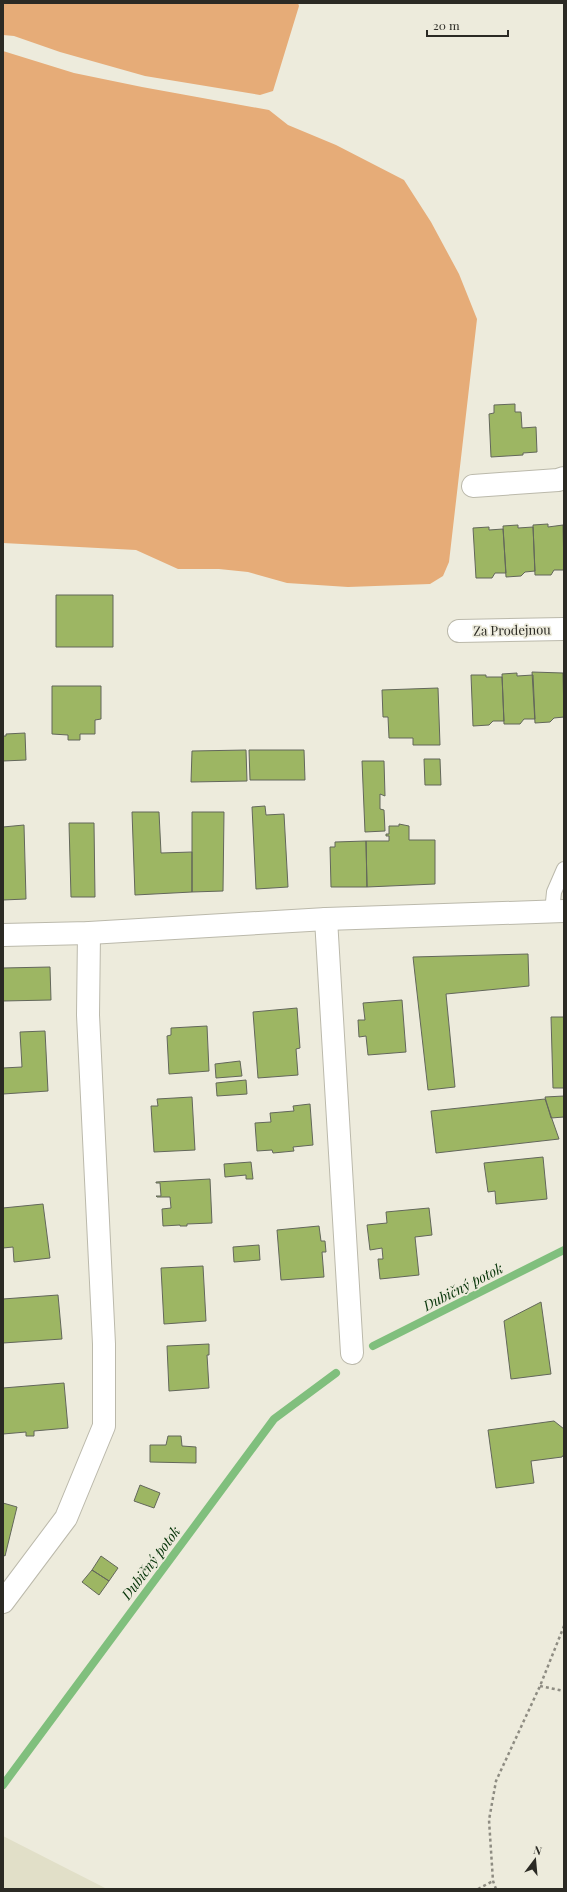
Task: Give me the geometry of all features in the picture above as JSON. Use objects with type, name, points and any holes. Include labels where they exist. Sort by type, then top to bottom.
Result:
[{"type":"street","points":[[473,486],[558,480],[564,478]]},
{"type":"street","name":"Za Prodejnou","points":[[459,631],[564,629]]},
{"type":"street","points":[[3,935],[89,933],[326,919],[558,912]]},
{"type":"street","points":[[326,919],[352,1353]]},
{"type":"street","points":[[3,1602],[66,1518],[104,1426],[104,1344],[88,1015],[89,933]]},
{"type":"lane","points":[[558,912],[554,892],[564,869]]},
{"type":"path","points":[[496,1889],[493,1881],[489,1820],[496,1780],[540,1686],[564,1626]]},
{"type":"path","points":[[540,1686],[564,1691]]},
{"type":"path","points":[[478,1889],[493,1881]]},
{"type":"shaded area","points":[[3,3],[298,3],[299,6],[273,91],[260,95],[145,76],[60,52],[14,36],[3,35]]},
{"type":"shaded area","points":[[3,51],[74,73],[269,110],[288,125],[336,145],[404,180],[431,222],[459,274],[477,319],[449,562],[443,576],[430,584],[348,587],[287,583],[248,572],[219,569],[178,569],[136,550],[3,543]]},
{"type":"shaded area","points":[[3,1836],[107,1889],[3,1889]]},
{"type":"building","points":[[515,404],[515,412],[521,412],[522,428],[536,427],[537,452],[523,453],[523,455],[491,457],[489,414],[494,413],[494,405]]},
{"type":"building","points":[[548,524],[548,527],[563,525],[564,570],[554,570],[551,575],[535,575],[533,525]]},
{"type":"building","points":[[518,525],[518,528],[533,527],[535,571],[525,572],[521,576],[506,577],[503,526]]},
{"type":"building","points":[[489,527],[489,530],[503,529],[506,573],[495,573],[492,578],[476,578],[473,528]]},
{"type":"building","points":[[56,595],[113,595],[113,647],[56,647]]},
{"type":"building","points":[[532,672],[563,673],[564,717],[554,718],[550,722],[535,723]]},
{"type":"building","points":[[517,673],[517,676],[533,675],[535,719],[524,719],[520,724],[504,724],[502,674]]},
{"type":"building","points":[[471,675],[502,677],[504,721],[493,721],[489,725],[473,726]]},
{"type":"building","points":[[52,686],[101,686],[101,719],[95,720],[95,734],[80,734],[80,740],[68,740],[68,735],[52,734]]},
{"type":"building","points":[[438,688],[440,745],[413,745],[413,738],[389,738],[388,717],[383,717],[382,690]]},
{"type":"building","points":[[25,733],[26,760],[3,761],[3,736],[6,736],[6,734]]},
{"type":"building","points":[[246,750],[247,781],[191,782],[192,751]]},
{"type":"building","points":[[249,750],[304,750],[305,780],[250,780]]},
{"type":"building","points":[[424,759],[440,759],[441,785],[425,785]]},
{"type":"building","points":[[362,761],[384,761],[385,796],[380,794],[380,809],[384,810],[385,831],[365,832]]},
{"type":"building","points":[[265,806],[266,815],[284,814],[288,887],[256,889],[252,807]]},
{"type":"building","points":[[132,812],[159,812],[161,853],[192,852],[192,892],[135,895]]},
{"type":"building","points":[[192,812],[224,812],[223,891],[192,892]]},
{"type":"building","points":[[69,823],[94,823],[95,897],[71,897]]},
{"type":"building","points":[[399,824],[409,826],[409,840],[435,840],[435,884],[367,887],[366,841],[389,841],[389,836],[386,836],[386,834],[389,834],[389,826],[399,826]]},
{"type":"building","points":[[24,825],[26,899],[3,900],[3,827]]},
{"type":"building","points":[[366,841],[367,887],[331,887],[330,847],[335,847],[335,842]]},
{"type":"building","points":[[528,954],[529,986],[446,994],[455,1087],[428,1090],[413,957]]},
{"type":"building","points":[[50,967],[51,1000],[3,1001],[3,968]]},
{"type":"building","points":[[402,1000],[406,1052],[368,1055],[366,1036],[359,1037],[358,1020],[365,1020],[363,1003]]},
{"type":"building","points":[[297,1008],[300,1048],[296,1049],[298,1075],[258,1078],[253,1012]]},
{"type":"building","points":[[551,1017],[564,1017],[564,1088],[553,1088]]},
{"type":"building","points":[[207,1026],[209,1071],[169,1074],[167,1036],[171,1035],[171,1028]]},
{"type":"building","points":[[45,1031],[48,1091],[3,1094],[3,1068],[22,1067],[20,1032]]},
{"type":"building","points":[[240,1061],[242,1076],[216,1078],[215,1064]]},
{"type":"building","points":[[246,1080],[247,1094],[217,1096],[216,1083]]},
{"type":"building","points":[[564,1096],[564,1117],[551,1118],[545,1097]]},
{"type":"building","points":[[192,1097],[195,1150],[154,1152],[151,1106],[158,1106],[157,1099]]},
{"type":"building","points":[[545,1099],[559,1139],[436,1153],[431,1111]]},
{"type":"building","points":[[310,1104],[313,1145],[293,1147],[294,1151],[273,1153],[272,1150],[257,1151],[255,1123],[271,1122],[270,1113],[294,1111],[293,1106]]},
{"type":"building","points":[[543,1157],[547,1199],[496,1204],[495,1191],[488,1192],[484,1163]]},
{"type":"building","points":[[251,1162],[253,1179],[246,1179],[246,1175],[225,1177],[224,1164]]},
{"type":"building","points":[[210,1179],[212,1223],[187,1224],[187,1226],[163,1226],[162,1209],[171,1208],[170,1197],[156,1196],[161,1196],[160,1183],[156,1182]]},
{"type":"building","points":[[43,1204],[50,1258],[14,1262],[13,1247],[3,1248],[3,1208]]},
{"type":"building","points":[[429,1208],[432,1235],[415,1237],[419,1275],[380,1279],[378,1259],[383,1259],[382,1248],[370,1250],[367,1225],[387,1223],[386,1212]]},
{"type":"building","points":[[319,1226],[321,1241],[325,1241],[326,1252],[322,1252],[324,1277],[281,1280],[277,1230]]},
{"type":"building","points":[[259,1245],[260,1260],[234,1262],[233,1247]]},
{"type":"building","points":[[203,1266],[206,1321],[164,1324],[161,1268]]},
{"type":"building","points":[[58,1295],[62,1339],[3,1343],[3,1299]]},
{"type":"building","points":[[541,1302],[551,1374],[511,1379],[504,1321]]},
{"type":"building","points":[[209,1344],[209,1355],[207,1355],[209,1388],[169,1391],[167,1346]]},
{"type":"building","points":[[64,1383],[68,1428],[34,1431],[34,1436],[26,1436],[26,1432],[3,1434],[3,1388]]},
{"type":"building","points":[[554,1421],[564,1429],[564,1454],[562,1457],[531,1461],[534,1483],[496,1488],[488,1430]]},
{"type":"building","points":[[168,1436],[181,1436],[182,1446],[196,1447],[196,1463],[150,1462],[150,1445],[166,1445]]},
{"type":"building","points":[[140,1485],[160,1493],[154,1508],[134,1501]]},
{"type":"building","points":[[3,1503],[17,1507],[5,1556],[3,1555]]},
{"type":"building","points":[[101,1556],[118,1568],[109,1581],[92,1570]]},
{"type":"building","points":[[92,1570],[109,1581],[99,1595],[82,1582]]},
{"type":"waterway","name":"Dubičný potok","points":[[373,1346],[564,1250]]},
{"type":"waterway","name":"Dubičný potok","points":[[3,1785],[274,1419],[336,1373]]}]
